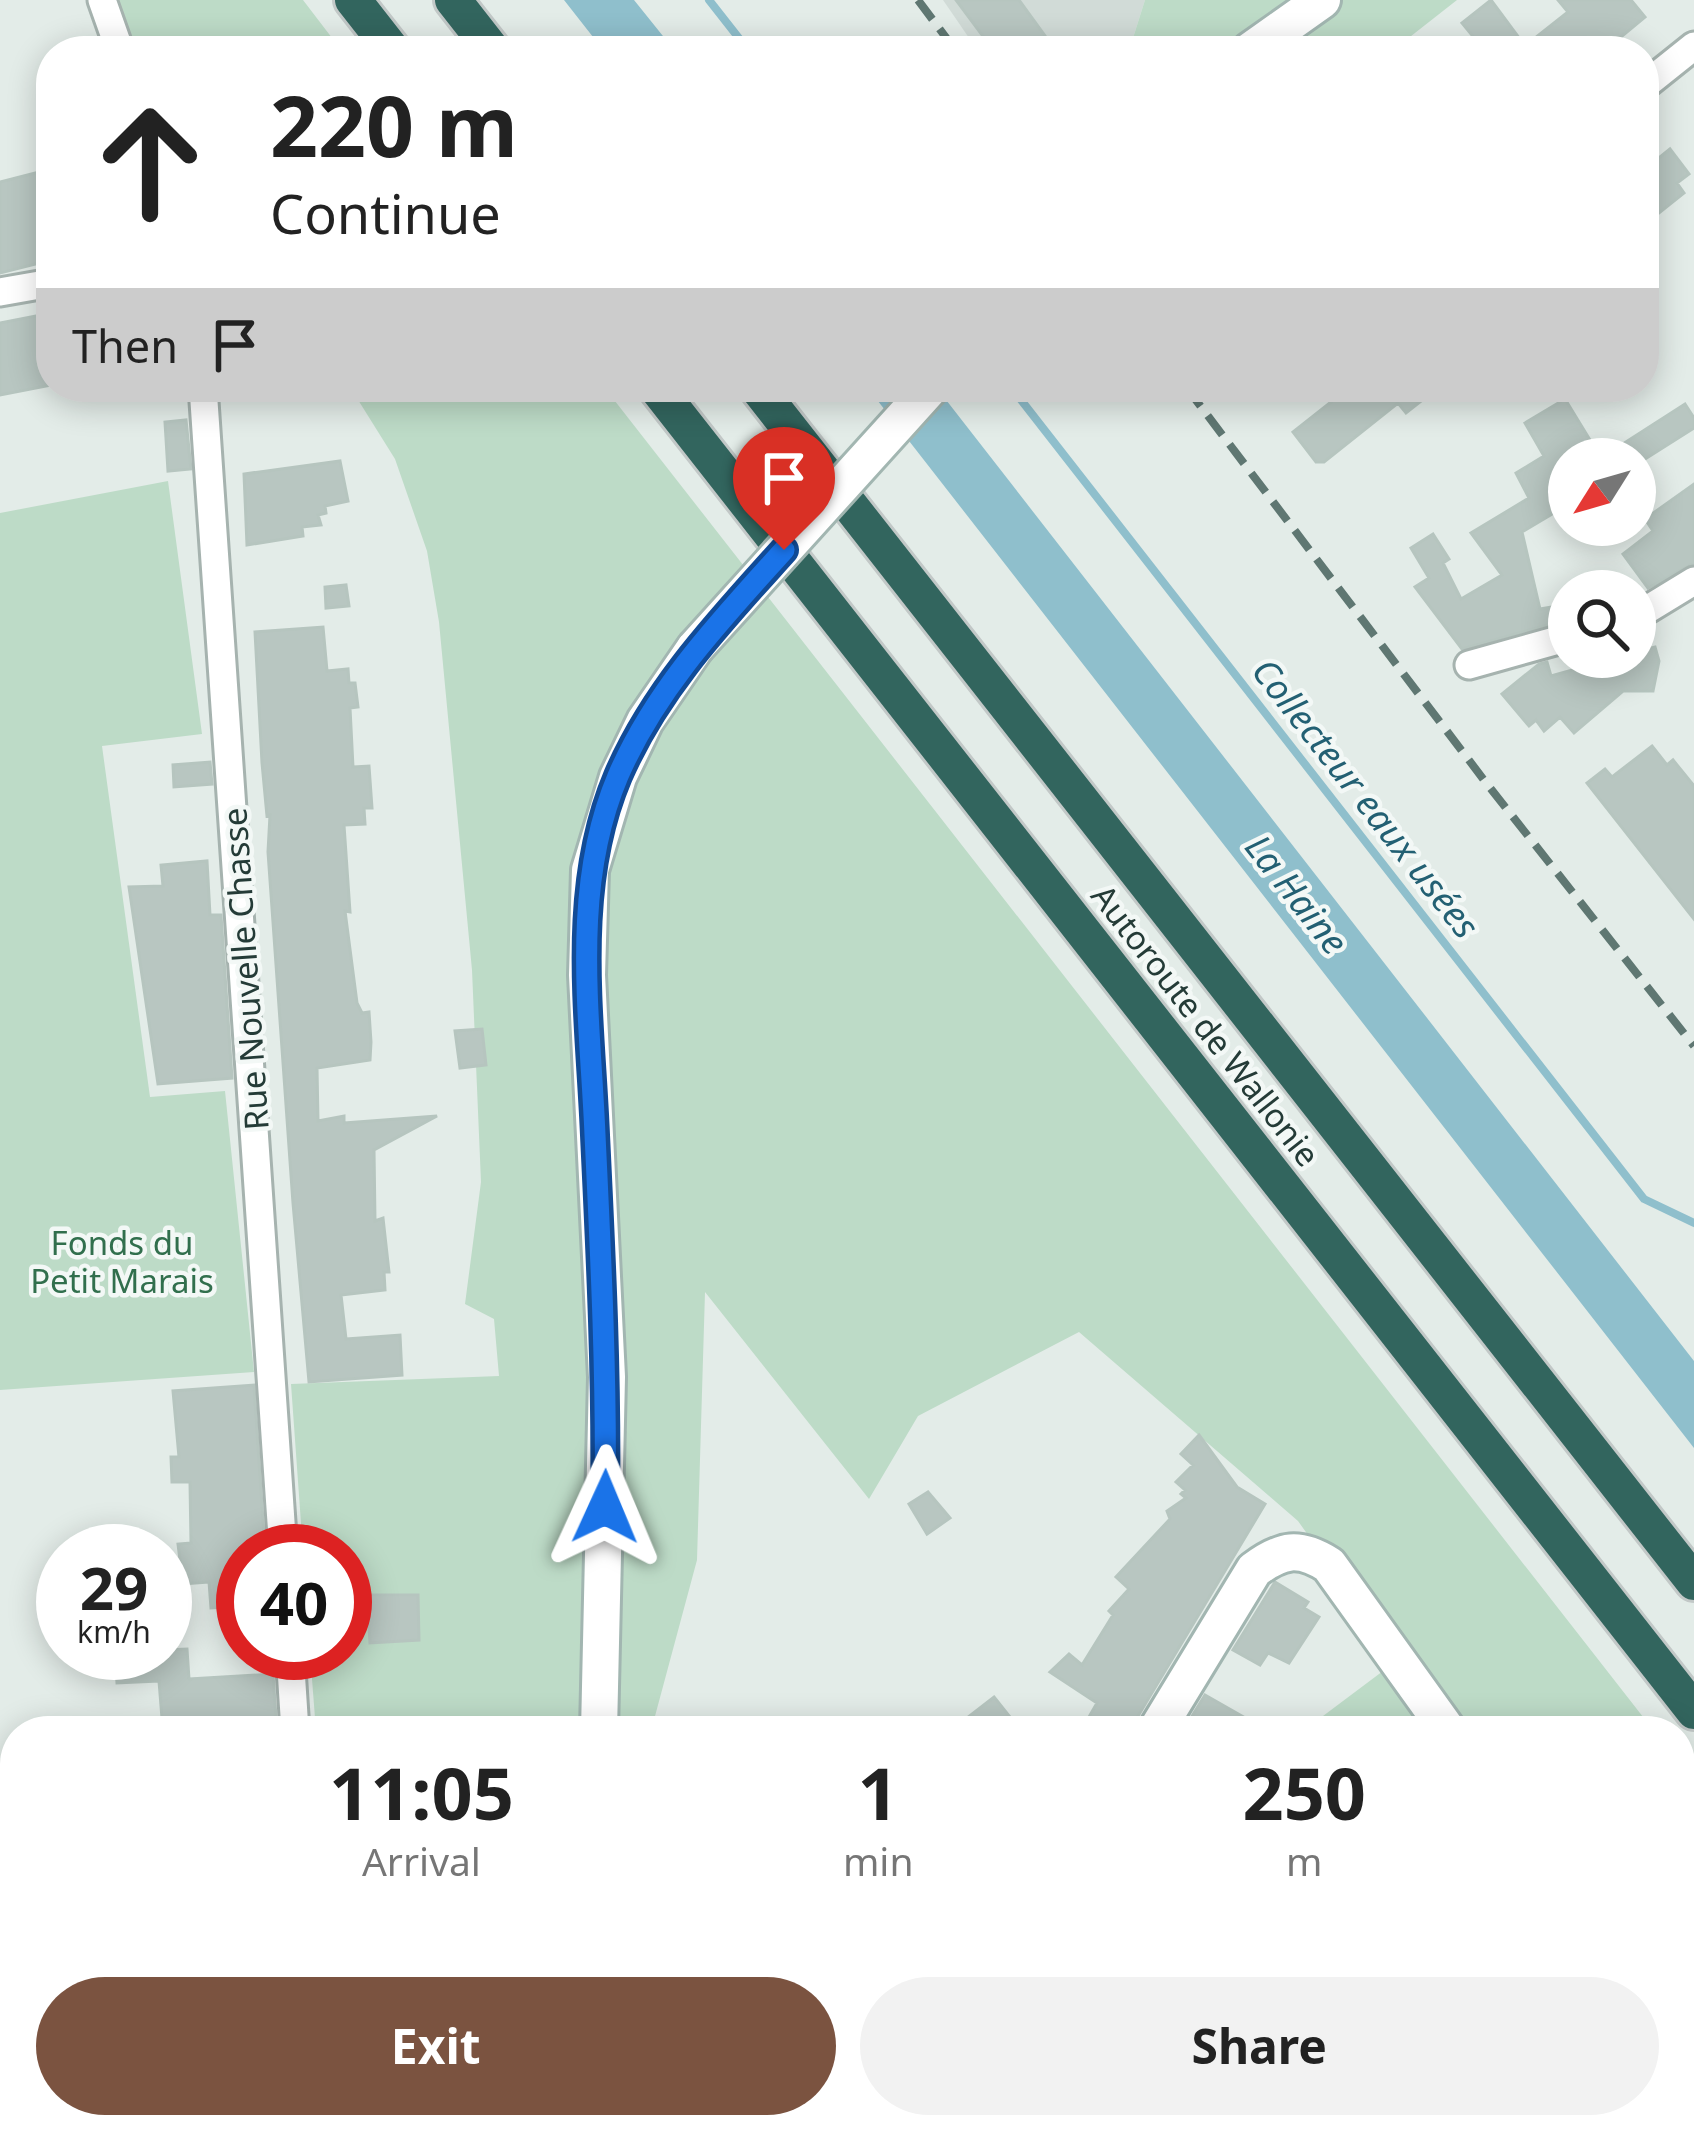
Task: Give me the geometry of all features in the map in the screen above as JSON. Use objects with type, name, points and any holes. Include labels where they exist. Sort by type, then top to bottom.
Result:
[{"type":"highway","points":[[353,0],[381,36]]},
{"type":"highway","points":[[453,0],[481,36]]},
{"type":"highway","name":"Autoroute de Wallonie","points":[[668,402],[1694,1711]]},
{"type":"highway","name":"Autoroute de Wallonie","points":[[769,402],[1694,1582]]},
{"type":"street","points":[[102,0],[115,36]]},
{"type":"street","points":[[1271,36],[1322,0]]},
{"type":"street","points":[[1659,74],[1694,46]]},
{"type":"street","points":[[0,292],[36,286]]},
{"type":"street","name":"Rue Nouvelle Chasse","points":[[204,402],[281,1524]]},
{"type":"street","points":[[599,1716],[607,1377],[587,975],[590,870],[603,818],[627,758],[645,721],[695,648],[917,402]]},
{"type":"street","points":[[1656,604],[1694,581]]},
{"type":"street","points":[[1468,665],[1548,643]]},
{"type":"street","points":[[1165,1716],[1254,1570],[1290,1550],[1309,1552],[1329,1565],[1437,1716]]},
{"type":"street","points":[[292,1680],[294,1716]]},
{"type":"shaded area","points":[[943,0],[1145,0],[1134,36],[968,36]]},
{"type":"green space","points":[[102,0],[303,0],[331,36],[115,36]]},
{"type":"green space","points":[[1145,0],[1457,0],[1411,36],[1134,36]]},
{"type":"green space","points":[[359,402],[616,402],[1642,1716],[1437,1716],[1298,1521],[1079,1332],[918,1416],[869,1499],[705,1292],[697,1560],[655,1716],[315,1716],[312,1680],[372,1680],[372,1524],[301,1524],[291,1384],[499,1376],[494,1319],[465,1304],[481,1182],[472,970],[439,622],[427,551],[395,459]]},
{"type":"green space","name":"Fonds du Petit Marais","points":[[168,481],[202,734],[102,746],[150,1097],[225,1091],[254,1372],[0,1390],[0,513]]},
{"type":"green space","points":[[1395,1662],[1433,1716],[1323,1716]]},
{"type":"water","points":[[564,0],[634,0],[663,36],[592,36]]},
{"type":"water","name":"La Haine","points":[[879,402],[948,402],[1694,1361],[1694,1448]]},
{"type":"building","points":[[956,0],[1019,0],[1045,36],[983,36]]},
{"type":"building","points":[[1491,0],[1518,36],[1473,36],[1462,23]]},
{"type":"building","points":[[1558,0],[1631,0],[1645,17],[1622,36],[1538,36],[1568,12]]},
{"type":"building","points":[[1670,149],[1689,174],[1677,183],[1684,193],[1659,213],[1659,158]]},
{"type":"building","points":[[36,173],[36,264],[0,273],[0,182]]},
{"type":"building","points":[[36,316],[36,388],[0,395],[0,323]]},
{"type":"building","points":[[1331,402],[1420,402],[1406,413],[1398,403],[1324,462],[1316,462],[1293,432]]},
{"type":"building","points":[[1567,402],[1589,438],[1548,438],[1548,517],[1522,532],[1540,609],[1548,608],[1548,625],[1462,649],[1415,587],[1429,578],[1411,548],[1433,534],[1449,559],[1443,563],[1461,599],[1502,575],[1471,533],[1529,498],[1516,473],[1544,456],[1525,423]]},
{"type":"building","points":[[1685,404],[1694,428],[1656,452],[1656,438],[1632,438]]},
{"type":"building","points":[[186,420],[191,469],[168,471],[165,422]]},
{"type":"building","points":[[340,461],[348,501],[325,506],[326,513],[318,515],[321,525],[302,527],[303,536],[247,545],[244,474]]},
{"type":"building","points":[[1694,484],[1694,563],[1656,584],[1656,570],[1635,570],[1623,554],[1633,546],[1656,546],[1656,511]]},
{"type":"building","points":[[346,585],[349,606],[326,608],[325,587]]},
{"type":"building","points":[[323,627],[327,671],[348,669],[349,683],[355,683],[358,707],[350,708],[353,767],[369,766],[372,808],[364,808],[365,824],[344,825],[350,912],[345,911],[357,1003],[362,1013],[369,1012],[371,1042],[370,1060],[317,1068],[318,1121],[344,1116],[344,1123],[437,1116],[374,1150],[375,1221],[383,1218],[389,1272],[384,1272],[385,1290],[341,1295],[346,1339],[400,1335],[402,1375],[309,1382],[255,632]]},
{"type":"building","points":[[1547,662],[1548,678],[1656,678],[1653,691],[1623,691],[1574,733],[1560,717],[1544,731],[1536,720],[1529,726],[1502,694]]},
{"type":"building","points":[[1652,746],[1667,765],[1673,760],[1694,786],[1694,919],[1587,783],[1605,769],[1612,777]]},
{"type":"building","points":[[210,762],[212,784],[174,787],[173,765]]},
{"type":"building","points":[[207,861],[210,915],[221,915],[232,1078],[158,1084],[129,887],[163,886],[161,865]]},
{"type":"building","points":[[482,1029],[486,1065],[460,1068],[455,1031]]},
{"type":"building","points":[[254,1385],[263,1524],[216,1524],[216,1608],[211,1608],[209,1582],[192,1583],[190,1482],[172,1482],[171,1457],[179,1457],[173,1391]]},
{"type":"building","points":[[1199,1435],[1237,1487],[1265,1504],[1138,1716],[1090,1716],[1097,1703],[1050,1672],[1069,1654],[1082,1665],[1113,1615],[1109,1611],[1129,1589],[1116,1577],[1170,1519],[1167,1511],[1186,1498],[1176,1482],[1193,1465],[1181,1454]]},
{"type":"building","points":[[928,1492],[950,1518],[927,1534],[909,1504]]},
{"type":"building","points":[[1275,1582],[1308,1602],[1304,1608],[1319,1617],[1289,1663],[1268,1653],[1260,1665],[1233,1650]]},
{"type":"building","points":[[372,1595],[418,1595],[419,1640],[372,1643]]},
{"type":"building","points":[[216,1677],[273,1680],[276,1716],[162,1716],[159,1681],[117,1683]]},
{"type":"building","points":[[1205,1695],[1242,1716],[1192,1716]]},
{"type":"building","points":[[994,1697],[1009,1716],[970,1716]]},
{"type":"waterway","name":"Collecteur eaux usées","points":[[709,0],[737,36]]},
{"type":"waterway","name":"Collecteur eaux usées","points":[[1023,402],[1644,1199],[1694,1223]]},
{"type":"railway","points":[[918,0],[945,36]]},
{"type":"railway","points":[[1197,402],[1487,784],[1694,1046]]},
{"type":"route","points":[[605,1507],[607,1377],[587,975],[590,870],[618,777],[645,721],[695,648],[784,550]]}]
